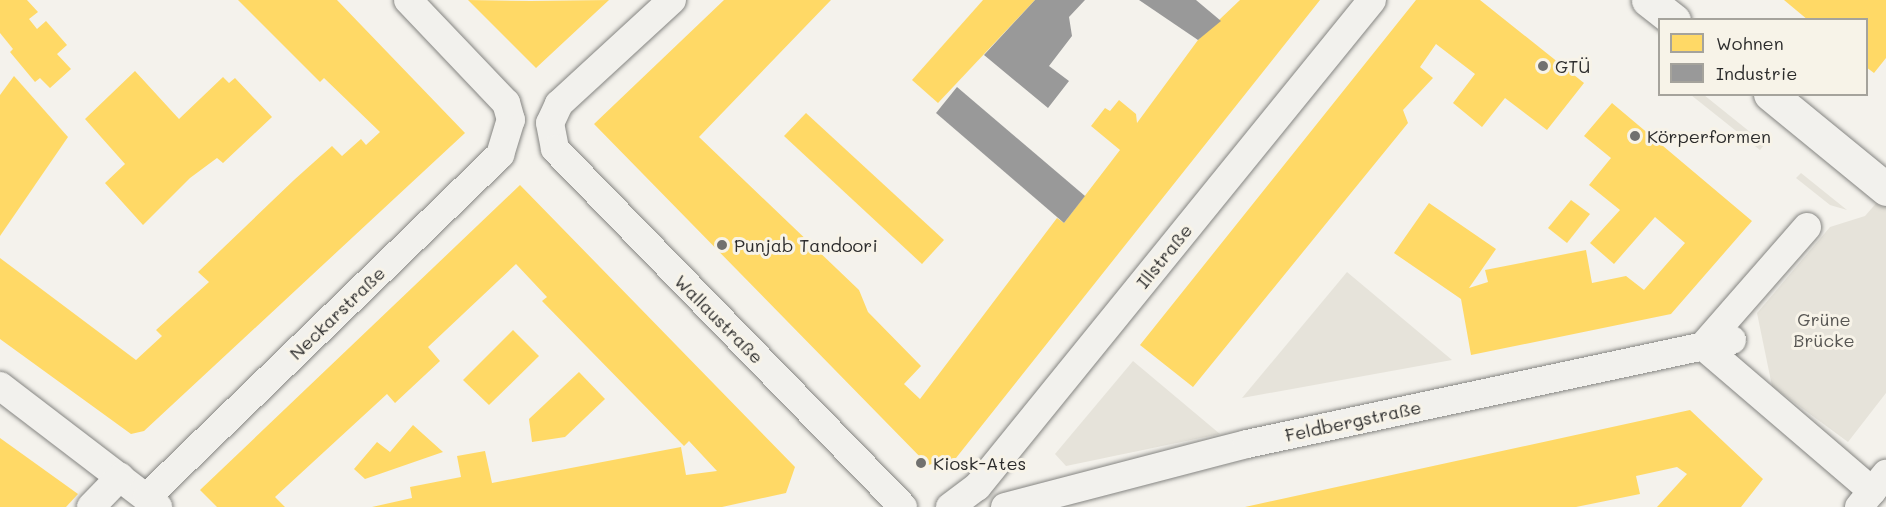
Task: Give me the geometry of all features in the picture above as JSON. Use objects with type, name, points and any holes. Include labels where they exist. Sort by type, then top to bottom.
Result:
[{"type":"main road","points":[[1648,0],[1671,18]]},
{"type":"main road","points":[[1772,96],[1886,189]]},
{"type":"street","name":"Neckarstraße","points":[[152,502],[500,155],[511,120],[495,90],[408,0]]},
{"type":"street","name":"Wallaustraße","points":[[672,0],[559,105],[550,123],[551,138],[563,160],[903,507]]},
{"type":"street","name":"Illstraße","points":[[950,507],[977,487],[1372,0]]},
{"type":"street","points":[[1807,226],[1703,346],[1872,490]]},
{"type":"street","name":"Feldbergstraße","points":[[1005,507],[1247,444],[1732,340]]},
{"type":"street","points":[[0,386],[152,502]]},
{"type":"street","points":[[91,507],[120,477]]},
{"type":"green space","points":[[1692,96],[1705,96],[1765,144],[1760,150]]},
{"type":"green space","points":[[1801,173],[1847,210],[1830,205],[1796,178]]},
{"type":"green space","name":"Grüne Brücke","points":[[1886,192],[1886,393],[1848,442],[1772,386],[1757,313],[1830,227],[1865,216]]},
{"type":"green space","points":[[1347,272],[1452,360],[1242,398]]},
{"type":"green space","points":[[1133,361],[1220,434],[1066,466],[1055,454]]},
{"type":"building: Wohnen","points":[[0,0],[27,0],[38,12],[29,19],[37,29],[46,21],[67,45],[57,54],[71,69],[50,88],[40,78],[35,82],[10,52],[13,49],[0,33]]},
{"type":"building: Wohnen","points":[[238,0],[337,0],[465,133],[144,431],[131,434],[0,339],[0,258],[136,360],[162,336],[156,330],[209,282],[198,272],[294,180],[332,146],[342,156],[361,139],[366,145],[380,132],[324,78],[320,82]]},
{"type":"building: Wohnen","points":[[468,0],[531,1],[609,0],[536,68]]},
{"type":"building: Wohnen","points":[[724,0],[831,0],[699,137],[859,290],[868,312],[921,366],[904,384],[920,399],[1057,218],[1064,223],[1120,150],[1091,126],[1105,108],[1110,111],[1119,100],[1136,114],[1137,123],[1198,40],[1240,0],[1320,0],[956,458],[928,465],[594,124]]},
{"type":"building: Wohnen","points":[[983,0],[1035,0],[938,103],[912,80]]},
{"type":"building: Wohnen","points":[[1416,0],[1480,0],[1584,83],[1547,130],[1505,98],[1482,127],[1453,103],[1475,74],[1436,44],[1420,67],[1433,78],[1403,110],[1408,123],[1193,387],[1140,345]]},
{"type":"building: Wohnen","points":[[1784,0],[1886,0],[1886,58],[1874,73],[1868,68],[1868,18],[1806,18]]},
{"type":"building: Wohnen","points":[[135,71],[179,119],[223,77],[229,83],[235,78],[272,117],[223,163],[217,158],[190,178],[143,225],[105,183],[125,164],[85,119]]},
{"type":"building: Wohnen","points":[[14,76],[68,137],[0,236],[0,95]]},
{"type":"building: Wohnen","points":[[1612,103],[1752,221],[1671,314],[1471,355],[1461,299],[1394,253],[1429,203],[1496,249],[1469,288],[1488,282],[1485,270],[1586,250],[1592,283],[1626,276],[1644,290],[1685,243],[1655,217],[1614,264],[1590,243],[1620,210],[1589,185],[1611,158],[1584,136]]},
{"type":"building: Wohnen","points":[[806,113],[944,240],[922,264],[784,136]]},
{"type":"building: Wohnen","points":[[520,185],[795,467],[786,493],[722,507],[372,507],[412,498],[410,487],[461,477],[457,456],[485,451],[492,483],[681,447],[686,475],[717,471],[689,441],[684,446],[542,301],[547,297],[516,264],[428,347],[440,361],[395,403],[387,394],[275,497],[285,507],[217,507],[200,490]]},
{"type":"building: Wohnen","points":[[1571,200],[1590,214],[1567,243],[1548,228]]},
{"type":"building: Wohnen","points":[[513,330],[539,356],[489,405],[463,380]]},
{"type":"building: Wohnen","points":[[579,372],[605,399],[565,437],[532,442],[529,419]]},
{"type":"building: Wohnen","points":[[1690,410],[1763,479],[1741,507],[1657,507],[1687,474],[1677,467],[1636,476],[1640,494],[1576,507],[1245,507]]},
{"type":"building: Wohnen","points":[[413,425],[443,452],[365,479],[354,469],[377,442],[390,452]]},
{"type":"building: Wohnen","points":[[0,438],[78,494],[66,507],[0,507]]},
{"type":"building: Industrie","points":[[1035,0],[1085,0],[1069,17],[1072,36],[1049,66],[1069,81],[1048,108],[984,55]]},
{"type":"building: Industrie","points":[[1139,0],[1196,0],[1221,21],[1198,40]]},
{"type":"building: Industrie","points":[[957,87],[1085,196],[1064,223],[936,113]]},
{"type":"place","name":"GTÜ","points":[[1543,66]]},
{"type":"place","name":"Körperformen","points":[[1635,136]]},
{"type":"place","name":"Punjab Tandoori","points":[[722,245]]},
{"type":"place","name":"Kiosk-Ates","points":[[921,463]]}]
